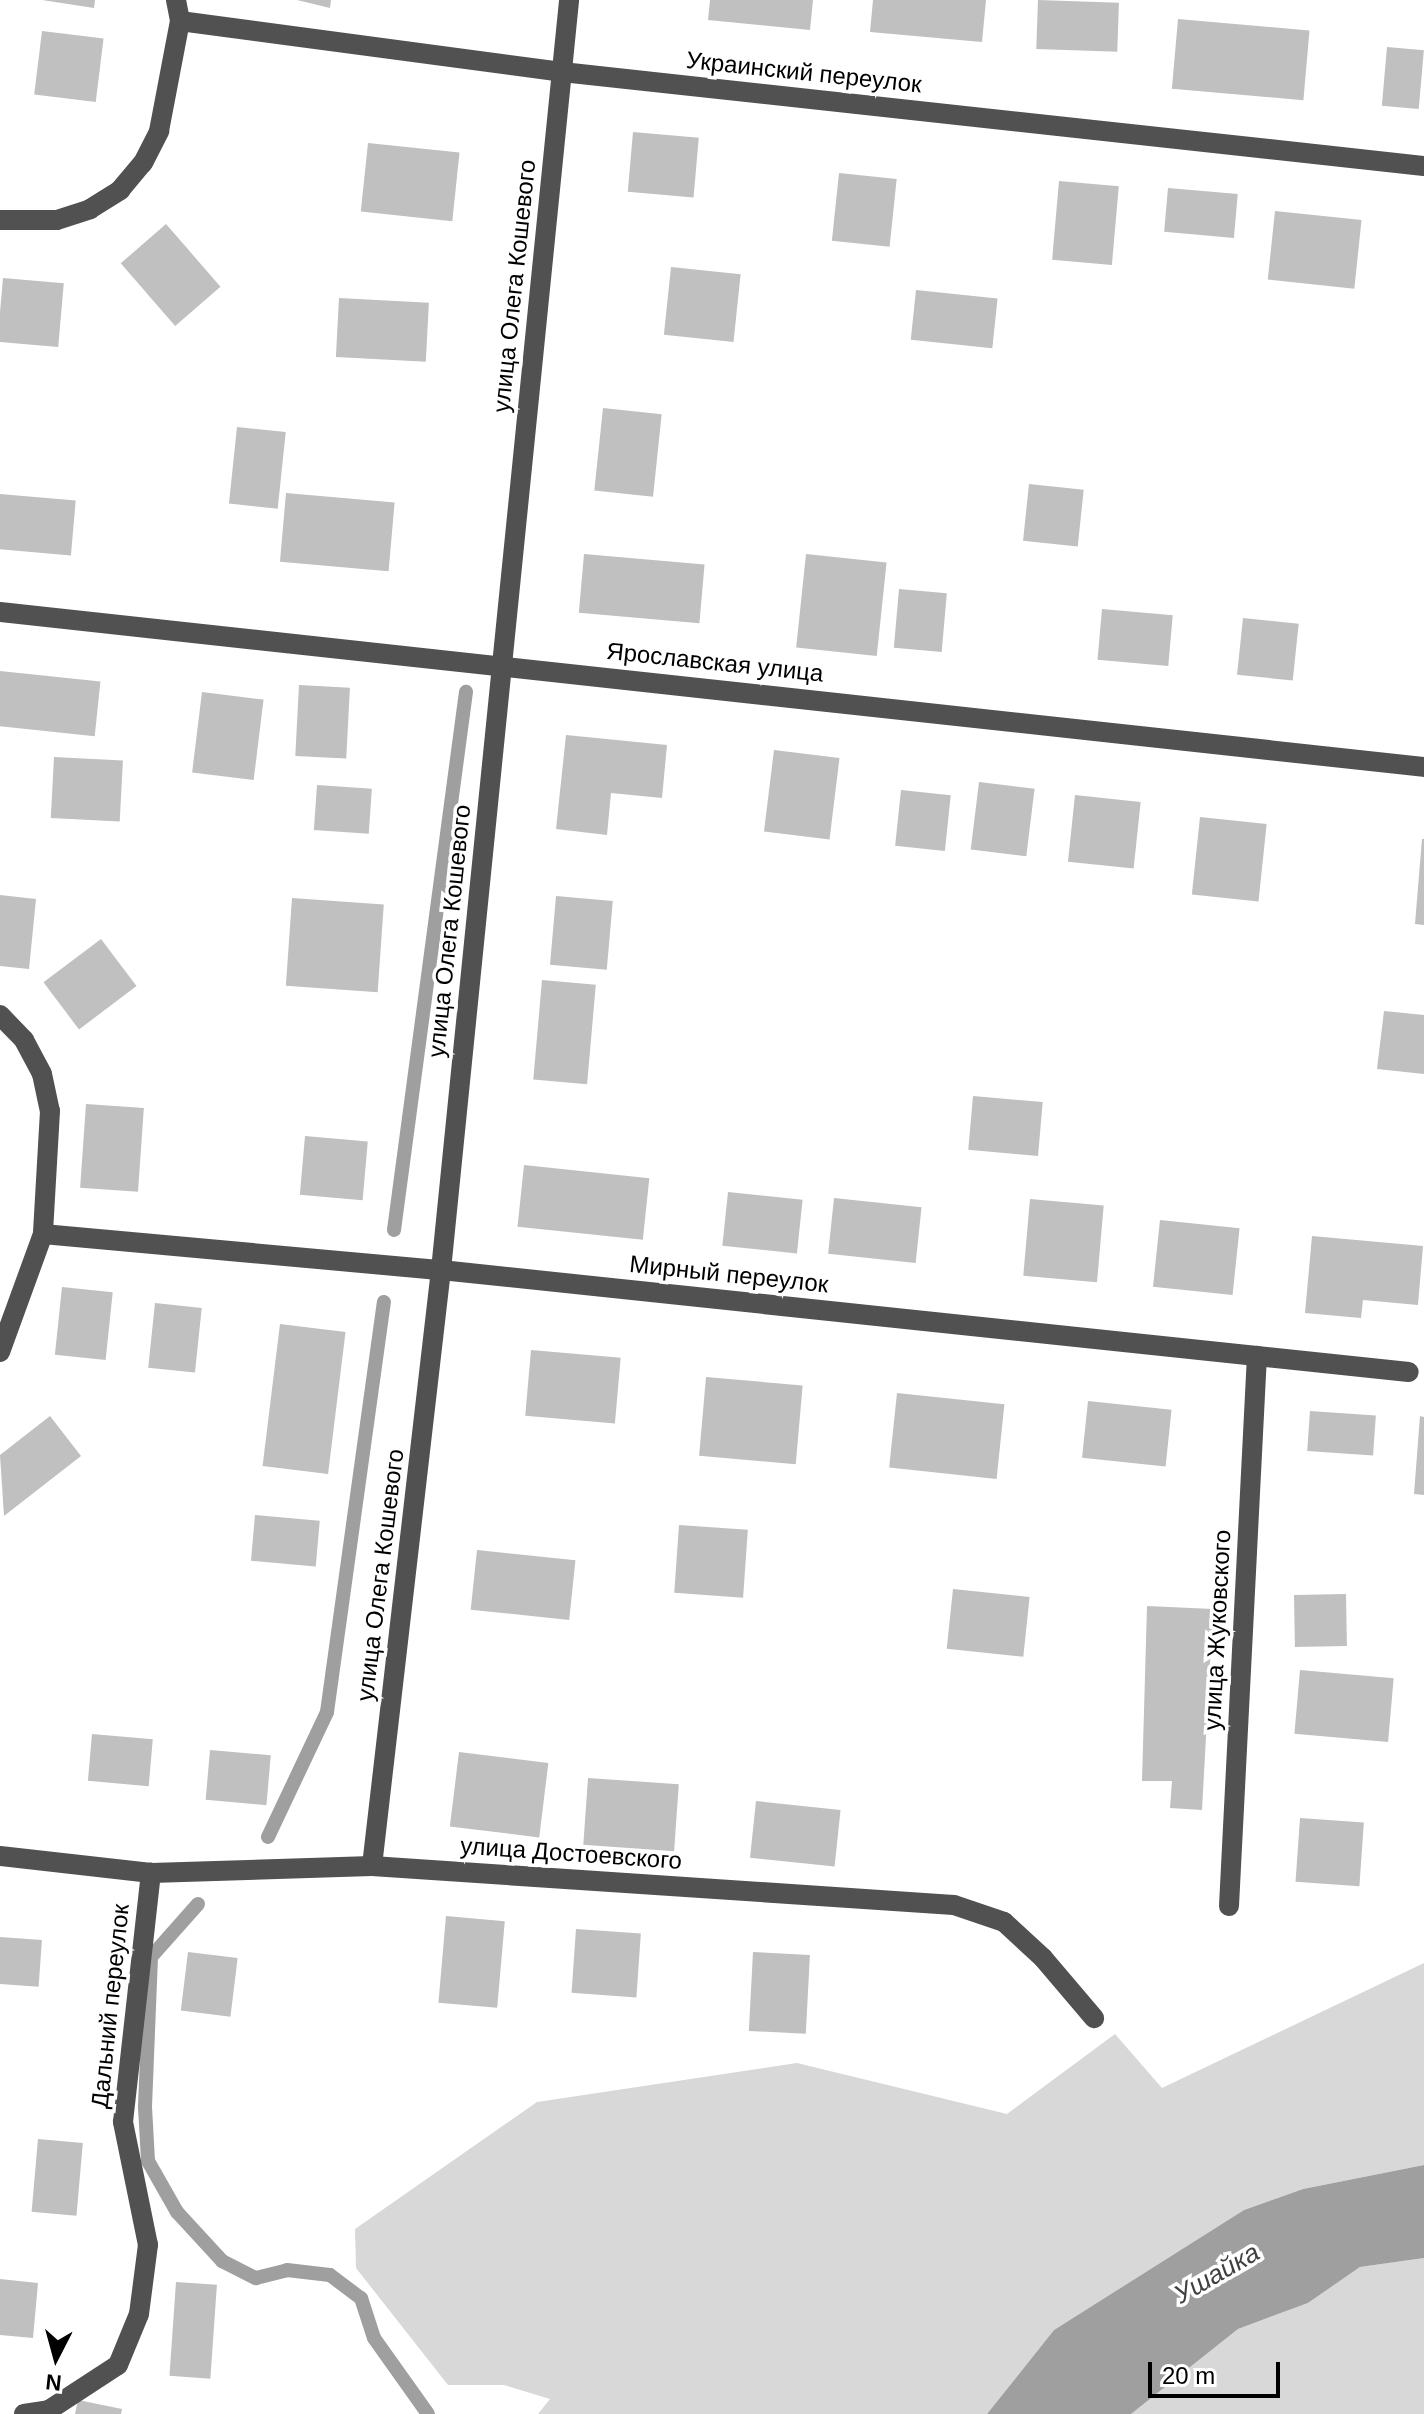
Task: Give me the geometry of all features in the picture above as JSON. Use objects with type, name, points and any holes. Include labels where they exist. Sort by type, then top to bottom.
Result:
[{"type":"street","points":[[0,220],[57,220],[90,209],[120,190],[143,163],[159,131],[180,21],[176,0]]},
{"type":"street","name":"улица Олега Кошевого","points":[[372,1866],[441,1270],[569,0]]},
{"type":"street","name":"Украинский переулок","points":[[180,21],[562,72],[1424,166]]},
{"type":"street","name":"Ярославская улица","points":[[0,612],[501,664],[1424,767]]},
{"type":"street","points":[[0,1015],[24,1040],[36,1063],[50,1111],[43,1234],[0,1352]]},
{"type":"street","name":"Мирный переулок","points":[[43,1234],[441,1270],[1409,1372]]},
{"type":"street","name":"улица Жуковского","points":[[1229,1906],[1257,1356]]},
{"type":"street","name":"улица Достоевского","points":[[0,1856],[151,1873],[372,1866],[954,1905],[1004,1922],[1043,1958],[1094,2018]]},
{"type":"street","name":"Дальний переулок","points":[[24,2414],[49,2410],[118,2365],[139,2314],[148,2245],[123,2122],[151,1873]]},
{"type":"shaded area","points":[[1424,1963],[1424,2165],[1303,2189],[1244,2210],[1054,2330],[987,2414],[538,2414],[550,2399],[504,2385],[448,2385],[356,2268],[355,2229],[537,2102],[797,2063],[1007,2114],[1115,2034],[1162,2088]]},
{"type":"shaded area","points":[[1424,2258],[1424,2414],[1131,2414],[1238,2329],[1308,2303],[1360,2267]]},
{"type":"water","name":"Ушайка","points":[[1424,2165],[1424,2258],[1360,2267],[1308,2303],[1238,2329],[1131,2414],[987,2414],[1054,2330],[1244,2210],[1303,2189]]},
{"type":"building","points":[[42,0],[95,0],[94,8]]},
{"type":"building","points":[[297,0],[331,0],[330,8]]},
{"type":"building","points":[[710,0],[813,0],[810,30],[708,20]]},
{"type":"building","points":[[873,0],[986,0],[982,42],[870,32]]},
{"type":"building","points":[[1038,0],[1119,3],[1117,52],[1036,49]]},
{"type":"building","points":[[1178,19],[1309,31],[1303,100],[1172,89]]},
{"type":"building","points":[[42,31],[104,39],[96,102],[34,95]]},
{"type":"building","points":[[1387,47],[1424,50],[1419,109],[1382,106]]},
{"type":"building","points":[[633,132],[699,138],[694,198],[628,192]]},
{"type":"building","points":[[368,143],[459,153],[452,221],[361,212]]},
{"type":"building","points":[[839,173],[897,179],[890,247],[832,241]]},
{"type":"building","points":[[1059,181],[1119,186],[1112,265],[1052,260]]},
{"type":"building","points":[[1168,188],[1238,194],[1234,238],[1164,232]]},
{"type":"building","points":[[1275,211],[1362,220],[1354,289],[1268,280]]},
{"type":"building","points":[[166,224],[220,287],[175,326],[121,263]]},
{"type":"building","points":[[671,267],[741,274],[734,342],[664,335]]},
{"type":"building","points":[[3,278],[64,283],[58,347],[0,342]]},
{"type":"building","points":[[916,290],[998,299],[992,348],[911,340]]},
{"type":"building","points":[[339,298],[429,303],[426,362],[336,357]]},
{"type":"building","points":[[603,408],[662,414],[653,497],[594,491]]},
{"type":"building","points":[[237,427],[286,432],[278,509],[229,504]]},
{"type":"building","points":[[1029,484],[1084,490],[1078,546],[1023,541]]},
{"type":"building","points":[[286,493],[395,502],[389,571],[280,562]]},
{"type":"building","points":[[0,494],[76,501],[71,555],[0,549]]},
{"type":"building","points":[[584,554],[705,565],[699,623],[579,613]]},
{"type":"building","points":[[806,554],[887,562],[877,656],[796,647]]},
{"type":"building","points":[[899,589],[947,593],[942,652],[894,648]]},
{"type":"building","points":[[1102,609],[1173,615],[1168,666],[1098,660]]},
{"type":"building","points":[[1243,618],[1299,624],[1293,681],[1237,675]]},
{"type":"building","points":[[0,671],[100,682],[95,736],[0,726]]},
{"type":"building","points":[[299,685],[350,688],[346,759],[295,756]]},
{"type":"building","points":[[202,692],[264,700],[254,780],[192,772]]},
{"type":"building","points":[[566,735],[667,745],[662,798],[611,793],[607,835],[556,829]]},
{"type":"building","points":[[774,750],[840,758],[830,839],[764,831]]},
{"type":"building","points":[[54,757],[123,761],[120,822],[51,818]]},
{"type":"building","points":[[979,782],[1035,789],[1026,856],[971,849]]},
{"type":"building","points":[[317,785],[372,789],[369,834],[314,830]]},
{"type":"building","points":[[901,790],[951,795],[945,851],[895,846]]},
{"type":"building","points":[[1075,795],[1141,802],[1134,869],[1068,862]]},
{"type":"building","points":[[1200,817],[1267,824],[1258,902],[1192,895]]},
{"type":"building","points":[[1424,839],[1424,925],[1415,924]]},
{"type":"building","points":[[0,895],[36,899],[29,969],[0,966]]},
{"type":"building","points":[[556,896],[613,901],[607,970],[550,965]]},
{"type":"building","points":[[292,898],[384,904],[378,992],[286,986]]},
{"type":"building","points":[[101,939],[137,986],[79,1029],[43,982]]},
{"type":"building","points":[[542,980],[596,985],[587,1084],[533,1080]]},
{"type":"building","points":[[1384,1011],[1424,1015],[1424,1074],[1377,1069]]},
{"type":"building","points":[[973,1096],[1043,1102],[1038,1156],[968,1150]]},
{"type":"building","points":[[86,1104],[144,1108],[138,1192],[80,1188]]},
{"type":"building","points":[[305,1136],[368,1141],[363,1200],[300,1195]]},
{"type":"building","points":[[524,1165],[649,1178],[643,1240],[518,1227]]},
{"type":"building","points":[[728,1192],[803,1200],[797,1254],[722,1246]]},
{"type":"building","points":[[834,1198],[922,1207],[916,1263],[828,1254]]},
{"type":"building","points":[[1030,1199],[1104,1205],[1097,1282],[1023,1276]]},
{"type":"building","points":[[1160,1220],[1240,1228],[1233,1295],[1153,1287]]},
{"type":"building","points":[[1312,1236],[1423,1246],[1418,1305],[1363,1300],[1361,1318],[1305,1313]]},
{"type":"building","points":[[62,1287],[113,1292],[106,1360],[55,1355]]},
{"type":"building","points":[[155,1303],[202,1308],[195,1373],[148,1368]]},
{"type":"building","points":[[280,1324],[346,1332],[328,1474],[263,1466]]},
{"type":"building","points":[[531,1350],[621,1358],[615,1424],[525,1416]]},
{"type":"building","points":[[706,1377],[803,1385],[796,1464],[699,1456]]},
{"type":"building","points":[[897,1393],[1004,1404],[997,1479],[889,1468]]},
{"type":"building","points":[[1088,1401],[1172,1410],[1166,1466],[1082,1458]]},
{"type":"building","points":[[1310,1411],[1376,1416],[1373,1456],[1307,1451]]},
{"type":"building","points":[[50,1416],[81,1456],[4,1516],[0,1455]]},
{"type":"building","points":[[1420,1416],[1424,1417],[1424,1495],[1414,1494]]},
{"type":"building","points":[[255,1515],[320,1521],[316,1566],[251,1561]]},
{"type":"building","points":[[679,1525],[748,1530],[743,1598],[674,1593]]},
{"type":"building","points":[[477,1550],[575,1560],[569,1620],[471,1610]]},
{"type":"building","points":[[953,1589],[1030,1597],[1023,1657],[947,1649]]},
{"type":"building","points":[[1346,1594],[1347,1646],[1295,1647],[1294,1595]]},
{"type":"building","points":[[1147,1606],[1213,1609],[1202,1810],[1170,1808],[1172,1781],[1142,1781]]},
{"type":"building","points":[[1300,1670],[1394,1678],[1388,1742],[1294,1734]]},
{"type":"building","points":[[92,1734],[153,1739],[149,1786],[88,1781]]},
{"type":"building","points":[[210,1750],[271,1755],[266,1805],[206,1800]]},
{"type":"building","points":[[459,1752],[548,1763],[539,1837],[450,1826]]},
{"type":"building","points":[[588,1778],[679,1784],[674,1851],[583,1845]]},
{"type":"building","points":[[756,1801],[841,1810],[835,1867],[750,1858]]},
{"type":"building","points":[[1300,1818],[1364,1822],[1359,1886],[1296,1882]]},
{"type":"building","points":[[446,1916],[505,1921],[497,2008],[438,2003]]},
{"type":"building","points":[[576,1929],[641,1934],[636,1997],[572,1993]]},
{"type":"building","points":[[0,1937],[42,1940],[39,1987],[0,1984]]},
{"type":"building","points":[[188,1952],[238,1958],[230,2017],[181,2011]]},
{"type":"building","points":[[753,1952],[810,1955],[806,2034],[749,2031]]},
{"type":"building","points":[[38,2139],[83,2143],[76,2216],[32,2212]]},
{"type":"building","points":[[0,2279],[38,2283],[33,2338],[0,2335]]},
{"type":"building","points":[[176,2282],[217,2285],[210,2379],[169,2376]]},
{"type":"building","points":[[78,2400],[122,2409],[121,2414],[75,2414]]},
{"type":"waterway","points":[[394,1230],[466,692]]},
{"type":"waterway","points":[[268,1837],[327,1712],[384,1302]]},
{"type":"waterway","points":[[198,1904],[151,1957],[145,2107],[148,2161],[177,2212],[222,2261],[256,2278],[287,2270],[330,2275],[361,2298],[374,2338],[428,2414]]}]
